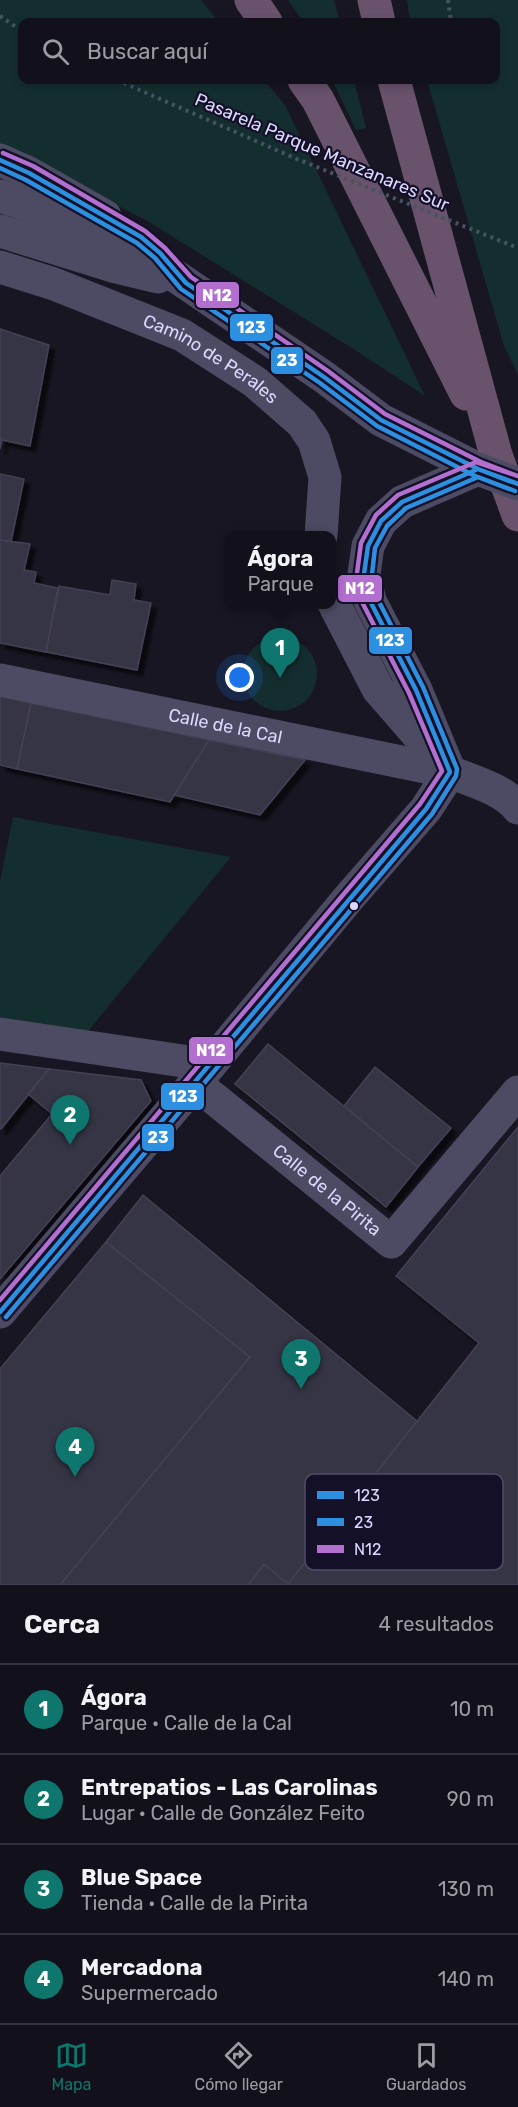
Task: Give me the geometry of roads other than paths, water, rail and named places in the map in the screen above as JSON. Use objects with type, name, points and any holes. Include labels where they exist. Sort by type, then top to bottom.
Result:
[{"type":"highway","points":[[251,0],[263,18]]},
{"type":"highway","points":[[374,0],[378,18]]},
{"type":"highway","points":[[307,84],[318,100],[487,462],[518,515]]},
{"type":"highway","points":[[395,84],[487,462]]},
{"type":"street","points":[[0,160],[29,173],[141,237],[160,253],[186,283]]},
{"type":"street","points":[[0,196],[96,231],[146,256],[324,377],[381,420],[487,462],[518,484]]},
{"type":"street","points":[[0,231],[116,267],[186,283]]},
{"type":"street","name":"Camino de Perales","points":[[0,267],[54,284],[182,335],[255,382],[302,423],[314,441],[325,477],[321,531]]},
{"type":"street","points":[[450,772],[416,690],[370,601],[364,574],[368,546],[381,521],[402,502],[487,462]]},
{"type":"street","points":[[336,608],[378,689],[450,772]]},
{"type":"street","name":"Calle de la Cal","points":[[0,680],[450,772],[493,790],[513,802],[518,808]]},
{"type":"street","points":[[0,1312],[426,809],[450,772]]},
{"type":"street","points":[[0,1034],[203,1074]]},
{"type":"street","name":"Calle de la Pirita","points":[[203,1074],[391,1242],[518,1092]]},
{"type":"place","name":"Ágora","points":[[280,678]]},
{"type":"place","name":"Entrepatios - Las Carolinas","points":[[70,1145]]},
{"type":"place","name":"Blue Space","points":[[301,1389]]},
{"type":"place","name":"Mercadona","points":[[75,1477]]}]
